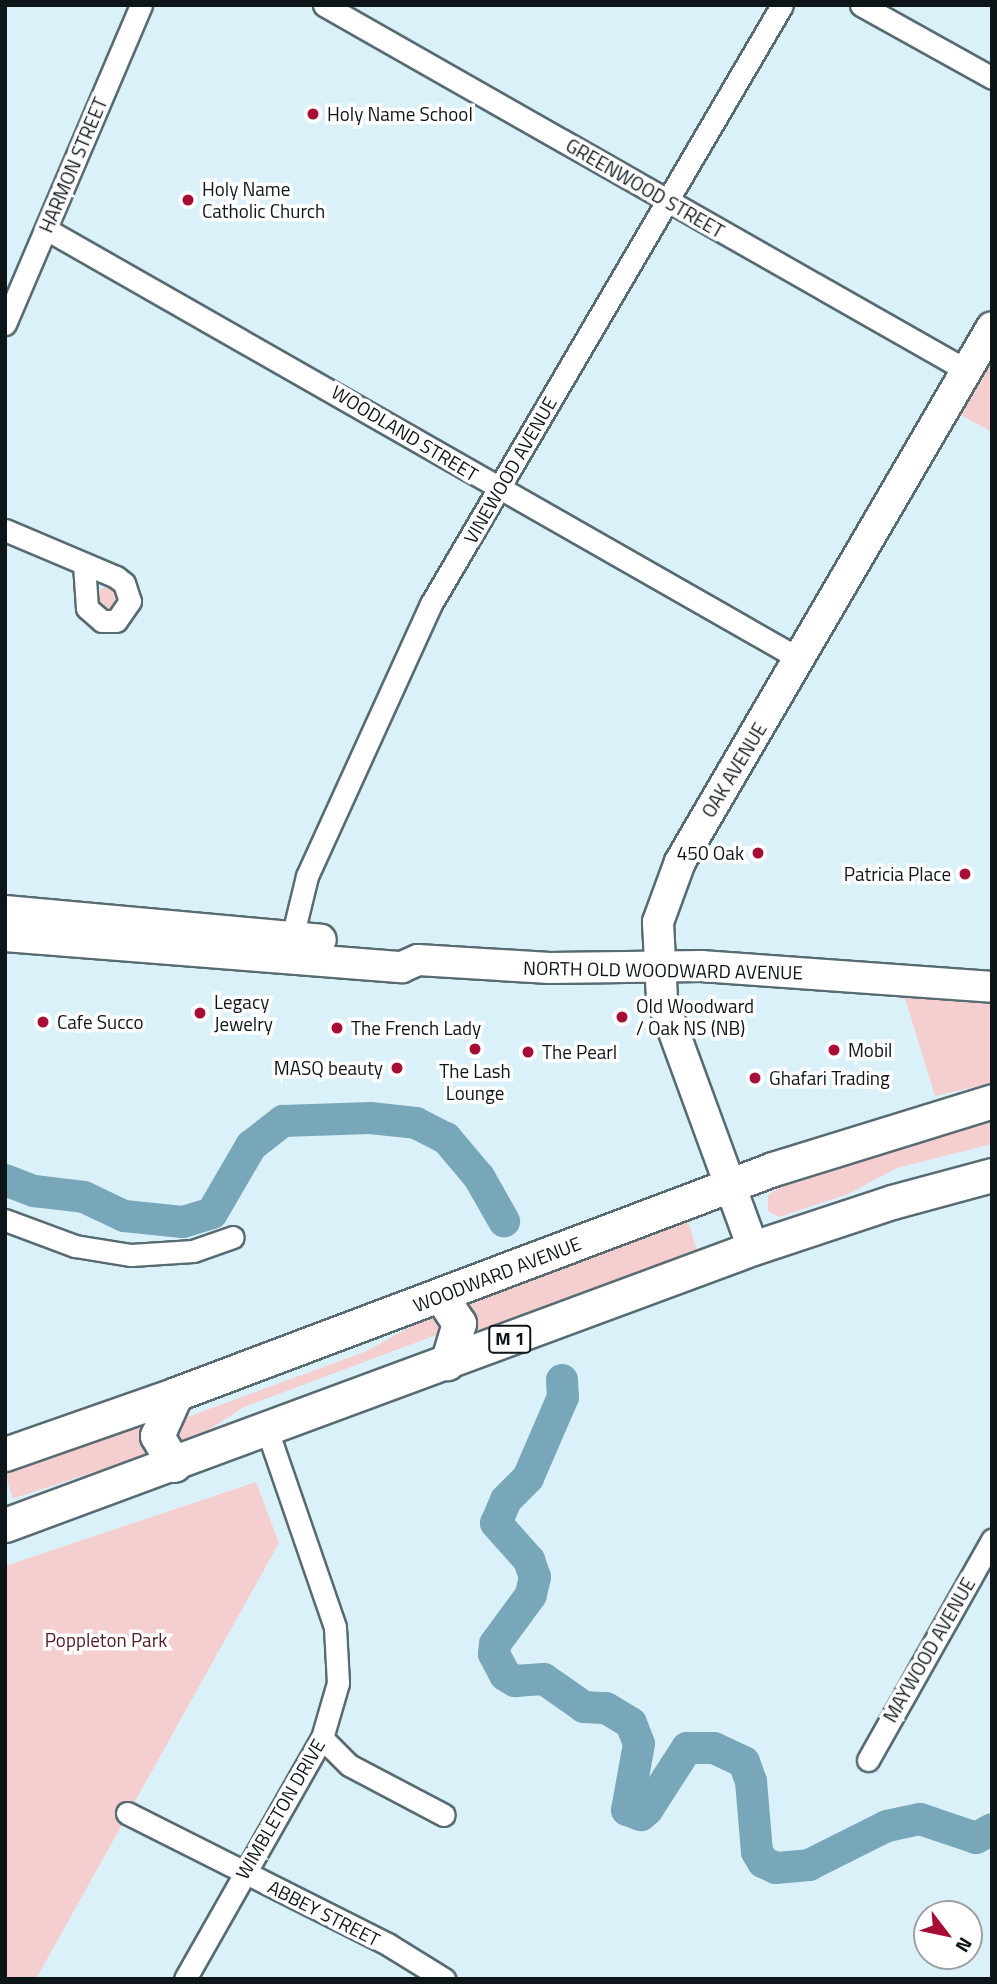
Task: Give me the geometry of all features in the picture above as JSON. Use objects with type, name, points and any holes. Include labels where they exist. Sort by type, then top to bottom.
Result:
[{"type":"main road","name":"WOODWARD AVENUE","points":[[5,1454],[176,1394],[730,1185],[861,1139],[992,1101]]},
{"type":"main road","name":"M 1","points":[[5,1525],[174,1465],[843,1216],[992,1175]]},
{"type":"main road","points":[[440,1295],[459,1323],[447,1363]]},
{"type":"main road","points":[[174,1465],[157,1436],[176,1394]]},
{"type":"street","name":"HARMON STREET","points":[[5,324],[141,5]]},
{"type":"street","name":"GREENWOOD STREET","points":[[324,5],[966,370]]},
{"type":"street","name":"VINEWOOD AVENUE","points":[[289,947],[307,876],[408,649],[499,488],[782,5]]},
{"type":"street","points":[[860,5],[992,78]]},
{"type":"street","name":"WOODLAND STREET","points":[[46,229],[800,659]]},
{"type":"street","name":"OAK AVENUE","points":[[753,1248],[662,999],[658,922],[674,875],[992,327]]},
{"type":"street","points":[[5,530],[84,564]]},
{"type":"street","name":"NORTH OLD WOODWARD AVENUE","points":[[10,924],[289,947],[404,947],[418,960],[525,968],[775,970],[992,987]]},
{"type":"street","points":[[5,1220],[75,1246],[144,1256],[193,1251],[233,1237]]},
{"type":"street","name":"WIMBLETON DRIVE","points":[[185,1979],[322,1738],[338,1683],[337,1639],[267,1430]]},
{"type":"street","name":"MAYWOOD AVENUE","points":[[868,1760],[991,1545]]},
{"type":"street","points":[[322,1738],[349,1765],[444,1815]]},
{"type":"street","name":"ABBEY STREET","points":[[127,1812],[389,1945],[444,1979]]},
{"type":"green space","points":[[992,356],[992,432],[959,414]]},
{"type":"green space","points":[[108,587],[119,594],[120,599],[113,610],[108,611],[97,604],[96,599],[103,588]]},
{"type":"green space","points":[[903,992],[992,999],[992,1083],[935,1096]]},
{"type":"green space","points":[[992,1119],[992,1144],[897,1168],[848,1194],[779,1217],[768,1211],[768,1195],[783,1185],[852,1159]]},
{"type":"green space","points":[[688,1221],[697,1250],[473,1332],[473,1312],[466,1302]]},
{"type":"green space","points":[[442,1315],[448,1324],[439,1334],[244,1407],[193,1440],[178,1441],[173,1433],[182,1419],[367,1351],[424,1319]]},
{"type":"green space","points":[[142,1423],[152,1453],[13,1499],[5,1468]]},
{"type":"green space","name":"Poppleton Park","points":[[256,1482],[279,1543],[36,1979],[5,1979],[5,1566]]},
{"type":"waterway","points":[[5,1180],[34,1191],[84,1197],[124,1216],[183,1222],[212,1213],[251,1146],[283,1121],[370,1118],[416,1123],[446,1138],[479,1177],[504,1221]]},
{"type":"waterway","points":[[562,1380],[563,1397],[528,1478],[506,1500],[496,1523],[529,1560],[535,1577],[531,1595],[495,1644],[494,1654],[505,1675],[515,1681],[544,1679],[584,1707],[606,1708],[631,1723],[639,1744],[627,1810],[641,1815],[647,1810],[687,1748],[714,1748],[744,1762],[751,1781],[757,1852],[763,1862],[776,1868],[809,1865],[887,1826],[920,1819],[976,1838],[992,1829]]},
{"type":"place","name":"Holy Name School","points":[[313,114]]},
{"type":"place","name":"Holy Name Catholic Church","points":[[188,200]]},
{"type":"place","name":"450 Oak","points":[[758,853]]},
{"type":"place","name":"Patricia Place","points":[[965,874]]},
{"type":"place","name":"Legacy Jewelry","points":[[200,1013]]},
{"type":"place","name":"Old Woodward / Oak NS (NB)","points":[[622,1017]]},
{"type":"place","name":"Cafe Succo","points":[[43,1022]]},
{"type":"place","name":"The French Lady","points":[[337,1028]]},
{"type":"place","name":"The Lash Lounge","points":[[475,1049]]},
{"type":"place","name":"Mobil","points":[[834,1050]]},
{"type":"place","name":"The Pearl","points":[[528,1052]]},
{"type":"place","name":"MASQ beauty","points":[[397,1068]]},
{"type":"place","name":"Ghafari Trading","points":[[755,1078]]}]
